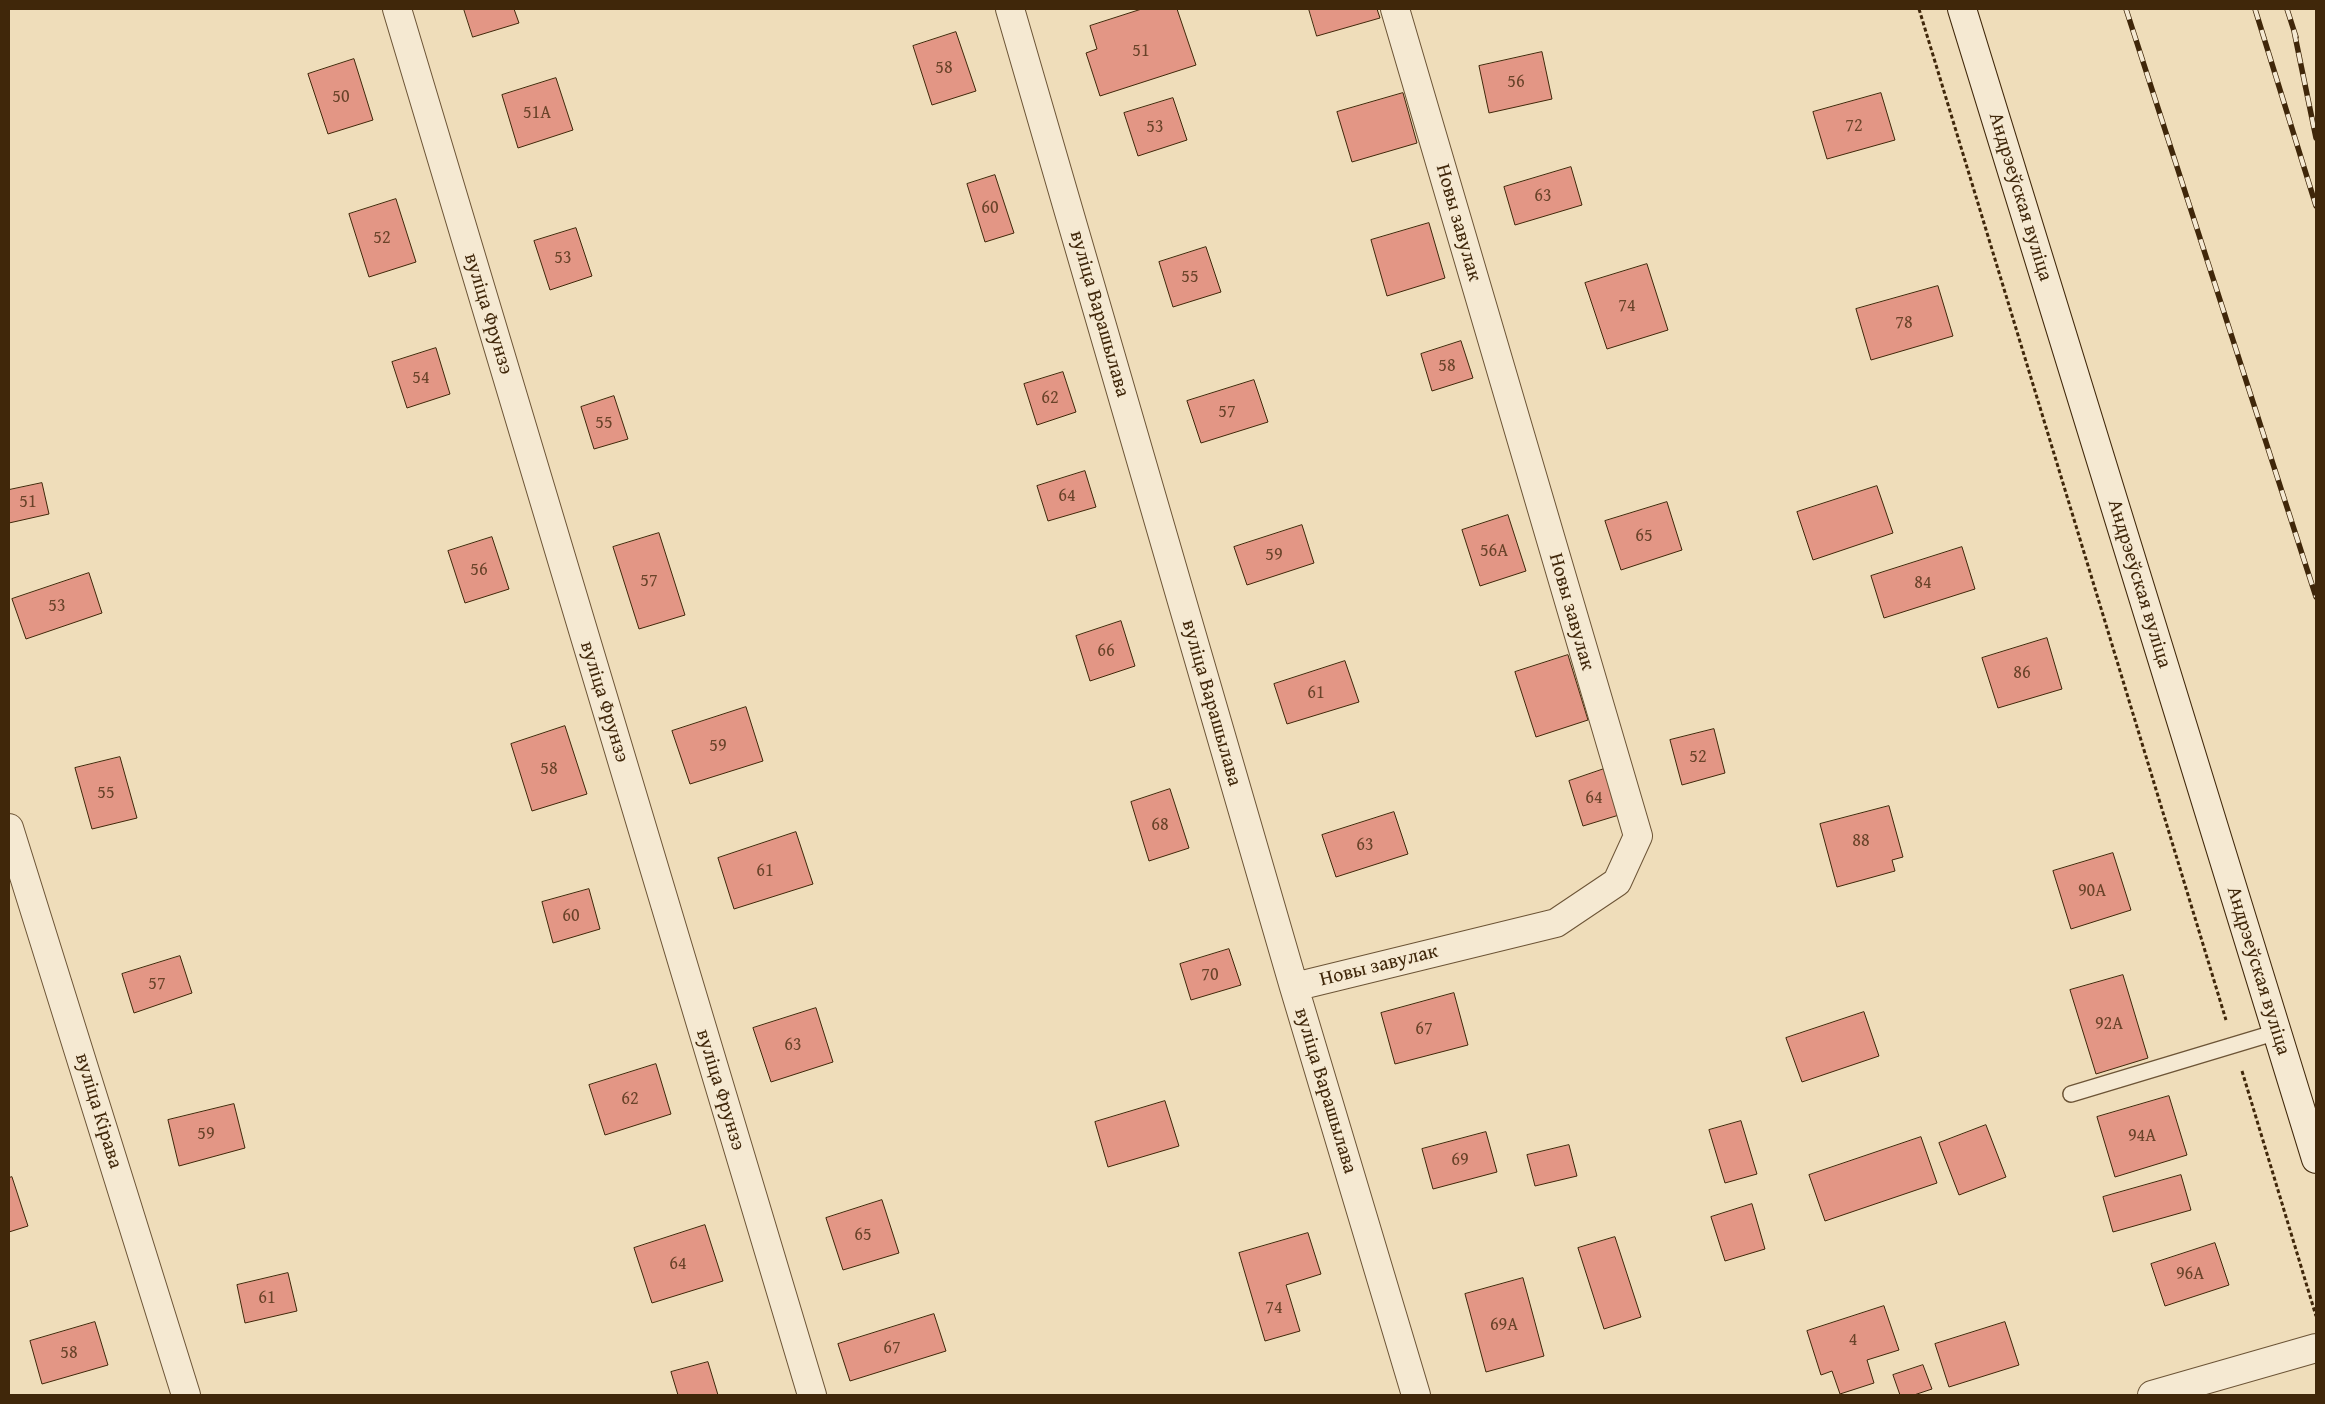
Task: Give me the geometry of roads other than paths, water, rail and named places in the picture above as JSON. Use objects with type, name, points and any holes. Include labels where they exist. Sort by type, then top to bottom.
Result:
[{"type":"street","name":"вуліца Фрунзэ","points":[[397,9],[812,1395]]},
{"type":"street","name":"вуліца Варашылава","points":[[1010,9],[1294,987],[1416,1395]]},
{"type":"street","name":"Новы завулак","points":[[1294,987],[1556,923],[1616,882],[1638,836],[1395,9]]},
{"type":"street","name":"Андрэеўская вуліца","points":[[1962,9],[2316,1159]]},
{"type":"street","name":"вуліца Кірава","points":[[9,828],[186,1395]]},
{"type":"street","points":[[2152,1395],[2316,1348]]},
{"type":"lane","points":[[2071,1094],[2277,1032]]},
{"type":"railway","points":[[2126,9],[2316,597]]},
{"type":"railway","points":[[2255,9],[2316,206]]},
{"type":"railway","points":[[2287,9],[2296,37]]},
{"type":"railway","points":[[2294,31],[2316,138]]}]
